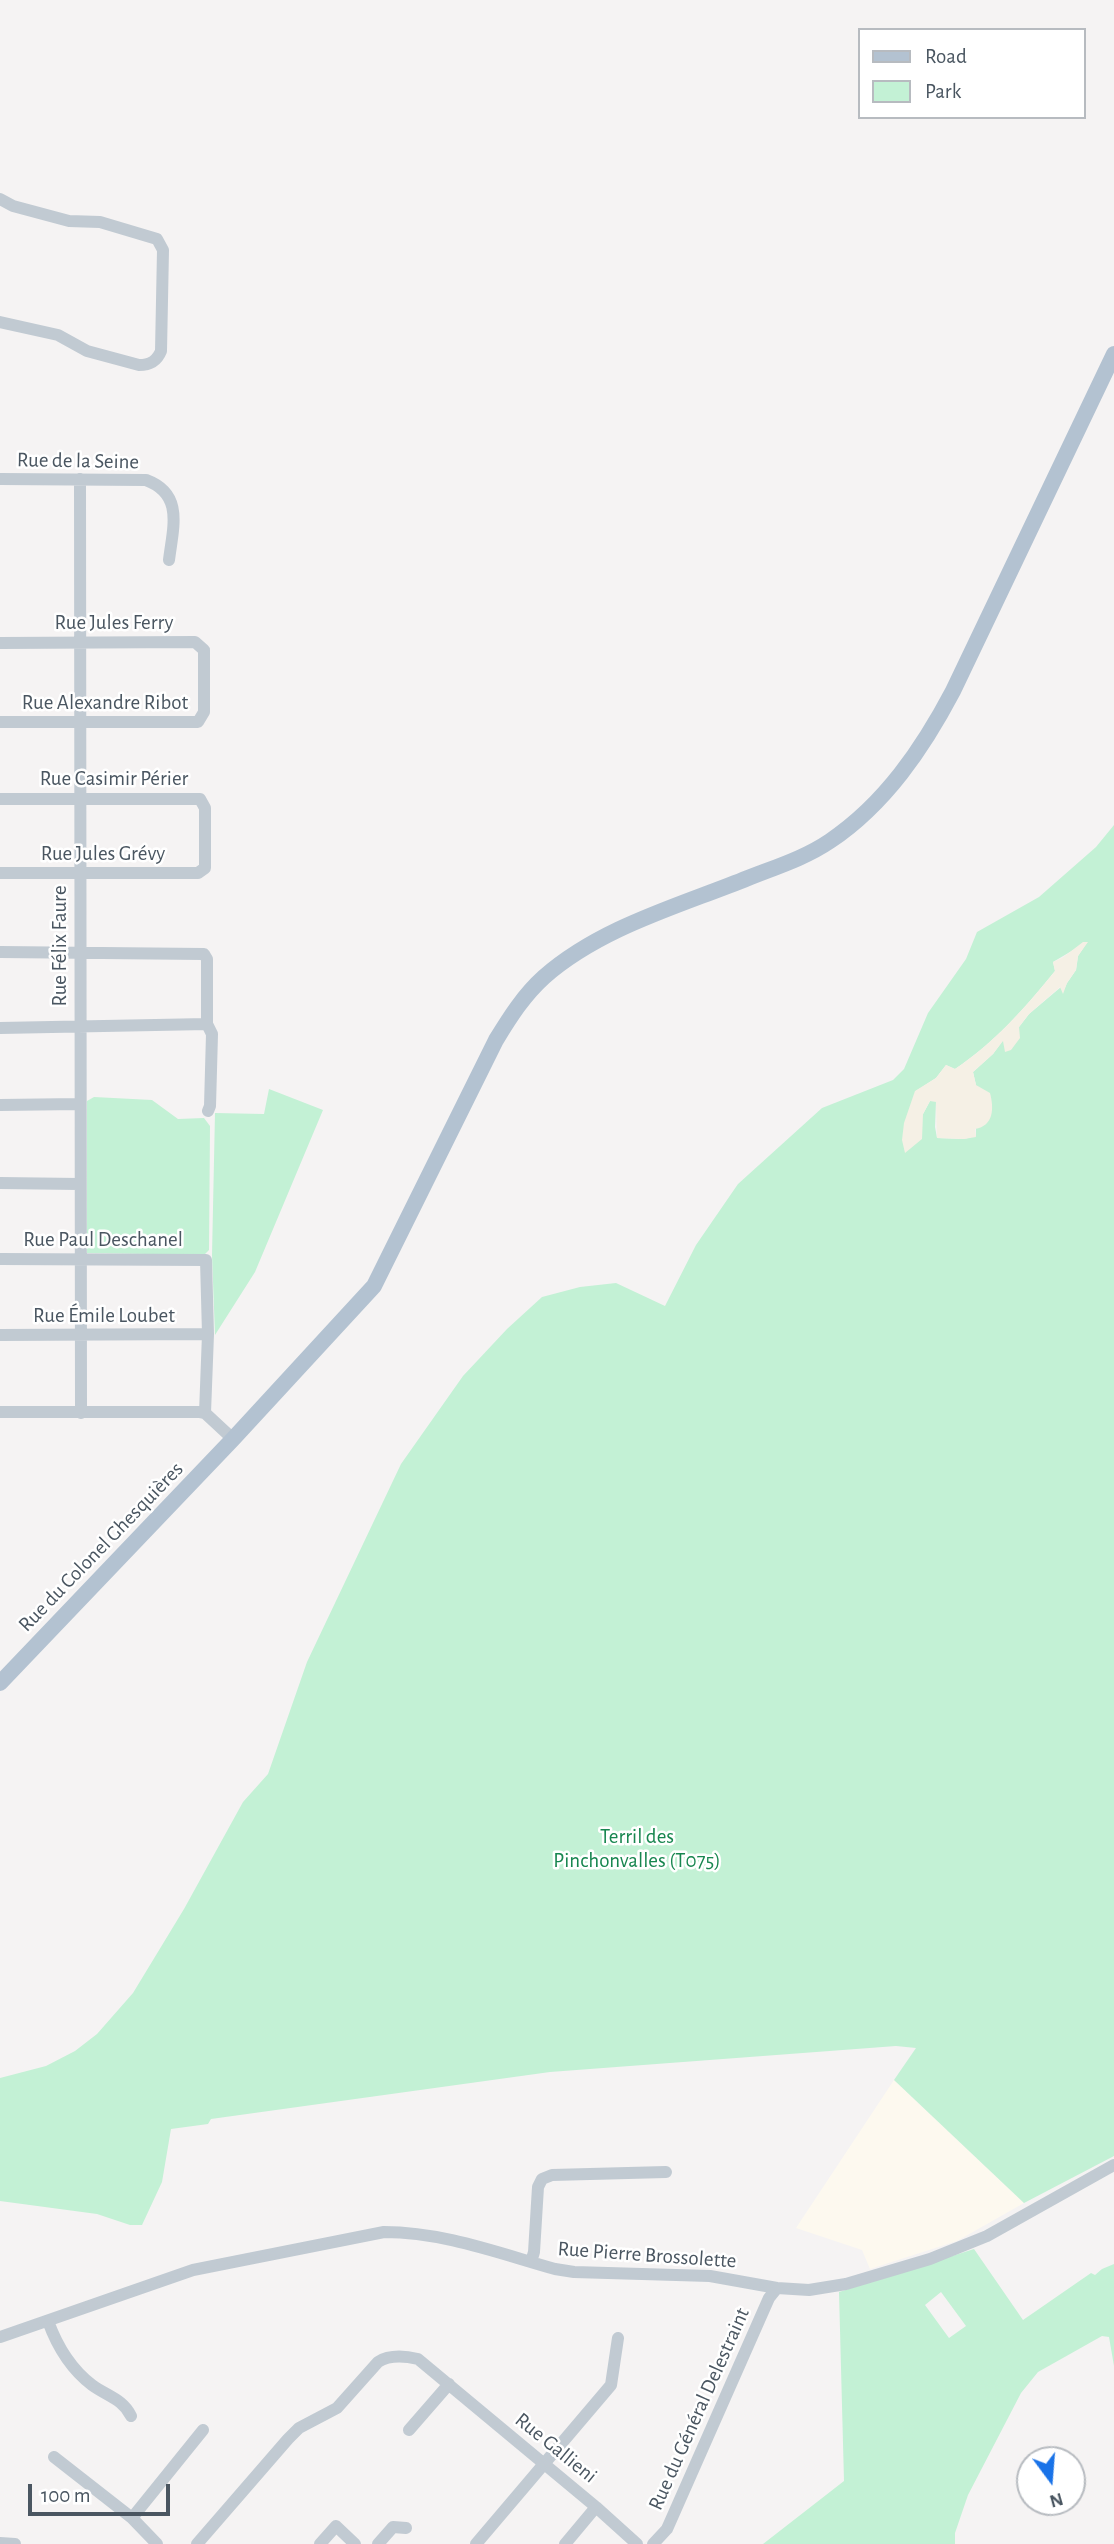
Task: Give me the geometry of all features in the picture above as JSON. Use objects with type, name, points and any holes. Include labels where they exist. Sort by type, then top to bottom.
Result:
[{"type":"main road","name":"Rue du Colonel Ghesquières","points":[[0,1683],[233,1439],[374,1286],[496,1040],[514,1011],[542,978],[578,950],[602,937],[795,860],[828,842],[866,812],[902,772],[924,743],[953,691],[1114,354]]},
{"type":"street","points":[[0,199],[13,206],[69,221],[100,222],[157,239],[163,250],[161,351],[154,361],[139,365],[87,351],[58,335],[0,322]]},
{"type":"street","name":"Rue de la Seine","points":[[0,479],[146,480],[158,485],[167,493],[173,505],[169,560]]},
{"type":"street","name":"Rue Félix Faure","points":[[80,479],[78,799],[81,1413]]},
{"type":"street","name":"Rue Jules Ferry","points":[[0,643],[195,642],[204,650],[204,712]]},
{"type":"street","name":"Rue Alexandre Ribot","points":[[0,722],[198,722],[204,712]]},
{"type":"street","name":"Rue Casimir Périer","points":[[0,799],[200,799],[205,808],[205,868]]},
{"type":"street","name":"Rue Jules Grévy","points":[[0,873],[198,873],[205,868]]},
{"type":"street","points":[[0,952],[204,954],[207,959],[207,1024],[212,1034],[211,1106],[208,1111]]},
{"type":"street","points":[[0,1028],[207,1024]]},
{"type":"street","points":[[0,1105],[79,1104]]},
{"type":"street","points":[[0,1183],[79,1184]]},
{"type":"street","name":"Rue Paul Deschanel","points":[[0,1259],[206,1259],[208,1334]]},
{"type":"street","points":[[205,1413],[208,1334]]},
{"type":"street","name":"Rue Émile Loubet","points":[[0,1335],[208,1334]]},
{"type":"street","points":[[0,1412],[205,1413],[233,1439]]},
{"type":"street","name":"Rue Pierre Brossolette","points":[[0,2337],[193,2270],[384,2232],[443,2236],[574,2272],[710,2276],[777,2288],[810,2290],[846,2284],[930,2259],[987,2236],[1114,2165]]},
{"type":"street","points":[[531,2262],[538,2188],[542,2179],[552,2175],[666,2172]]},
{"type":"street","name":"Rue du Général Delestraint","points":[[653,2544],[667,2529],[769,2298],[777,2288]]},
{"type":"street","points":[[48,2321],[56,2343],[71,2365],[92,2385],[126,2406],[131,2416]]},
{"type":"street","points":[[476,2544],[611,2385],[618,2338]]},
{"type":"street","name":"Rue Gallieni","points":[[197,2544],[299,2428],[337,2408],[378,2362],[407,2356],[418,2358],[637,2544]]},
{"type":"street","points":[[409,2430],[449,2384]]},
{"type":"street","points":[[132,2518],[203,2430]]},
{"type":"street","points":[[54,2457],[132,2518],[157,2544]]},
{"type":"street","points":[[565,2544],[596,2507]]},
{"type":"street","points":[[320,2544],[336,2526],[355,2544]]},
{"type":"street","points":[[378,2544],[393,2528],[406,2528]]},
{"type":"street","points":[[0,2543],[15,2544]]},
{"type":"shaded area","points":[[894,2080],[1024,2203],[957,2241],[870,2269],[862,2250],[796,2228]]},
{"type":"green space","name":"Terril des Pinchonvalles (T075)","points":[[1114,825],[1114,2156],[1024,2203],[894,2080],[916,2048],[896,2046],[550,2072],[211,2119],[208,2124],[171,2129],[162,2182],[142,2225],[130,2225],[97,2214],[0,2201],[0,2078],[46,2066],[75,2051],[97,2034],[133,1993],[184,1909],[243,1802],[268,1774],[307,1662],[401,1464],[463,1376],[507,1329],[542,1297],[580,1287],[616,1283],[665,1306],[696,1245],[738,1184],[822,1108],[893,1080],[904,1069],[928,1013],[966,959],[977,932],[1039,897],[1096,847]],"holes":[[[1087,942],[1078,956],[1076,970],[1063,992],[1061,987],[1029,1014],[973,1072],[976,1085],[976,1136],[964,1139],[937,1138],[936,1101],[930,1101],[923,1114],[916,1091],[936,1078],[946,1065],[955,1069],[983,1048],[1021,1011],[1055,971],[1053,962]]]},
{"type":"green space","points":[[269,1089],[323,1110],[255,1272],[215,1335],[212,1255],[215,1113],[264,1114]]},
{"type":"green space","points":[[94,1097],[152,1100],[178,1119],[204,1118],[210,1126],[209,1250],[204,1255],[87,1253],[87,1101]]},
{"type":"green space","points":[[974,2249],[1023,2320],[1091,2273],[1095,2275],[1114,2264],[1114,2366],[1109,2337],[1102,2336],[1038,2372],[1021,2393],[968,2495],[955,2533],[955,2544],[763,2544],[844,2481],[839,2292]],"holes":[[[941,2292],[966,2326],[949,2338],[925,2305]]]},
{"type":"sand","points":[[1083,942],[1088,942],[1078,956],[1076,970],[1063,994],[1060,987],[1029,1014],[1019,1027],[1020,1038],[1011,1050],[1005,1052],[1003,1041],[973,1072],[976,1085],[990,1093],[992,1105],[989,1120],[975,1129],[976,1137],[937,1138],[936,1102],[930,1101],[923,1114],[922,1139],[905,1153],[902,1140],[904,1123],[915,1091],[936,1078],[946,1065],[955,1069],[983,1048],[1021,1011],[1055,971],[1053,962]]}]
